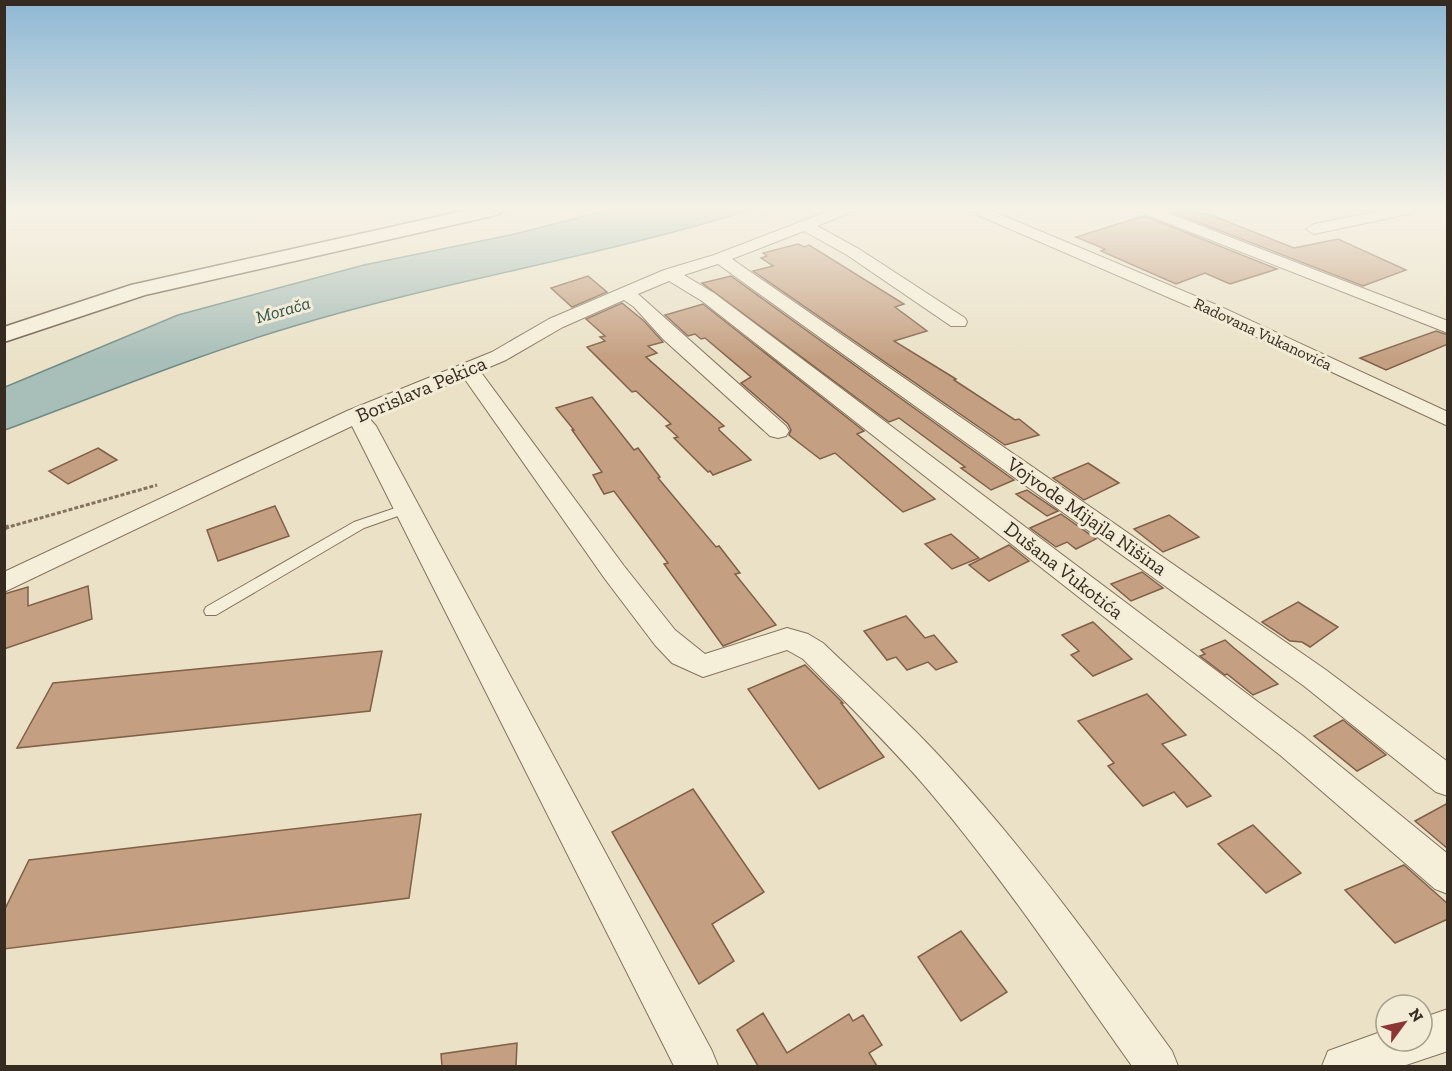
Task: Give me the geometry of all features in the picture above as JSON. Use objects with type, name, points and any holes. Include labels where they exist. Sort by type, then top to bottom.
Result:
[{"type":"main road","points":[[4,335],[129,293],[273,260]]},
{"type":"street","name":"Borislava Pekica","points":[[4,583],[355,416],[499,356],[556,323],[670,274],[714,260]]},
{"type":"street","name":"Vojvode Mijajla Nišina","points":[[723,260],[1315,678],[1448,782]]},
{"type":"street","points":[[865,260],[958,322]]},
{"type":"street","name":"Radovana Vukanovića","points":[[1095,260],[1213,310],[1448,420]]},
{"type":"street","points":[[1274,260],[1448,328]]},
{"type":"street","name":"Dušana Vukotića","points":[[670,274],[708,297],[1282,738],[1448,878]]},
{"type":"street","points":[[626,294],[640,303],[670,335],[778,431]]},
{"type":"street","points":[[468,370],[480,383],[606,562],[661,632],[693,663],[703,666],[787,639],[798,642],[813,651],[907,744],[974,821],[1069,942],[1157,1066]]},
{"type":"street","points":[[355,416],[365,426],[698,1066]]},
{"type":"street","points":[[1343,1066],[1381,1053]]},
{"type":"lane","points":[[211,611],[359,525],[407,508]]},
{"type":"path","points":[[4,528],[164,483]]},
{"type":"water","name":"Morača","points":[[388,260],[559,260],[405,296],[255,338],[5,430],[5,387],[178,315]]},
{"type":"building","points":[[764,260],[833,260],[904,304],[895,307],[927,331],[894,341],[956,379],[954,380],[1015,420],[1019,419],[1039,435],[1005,445],[753,271],[773,266]]},
{"type":"building","points":[[1121,260],[1254,260],[1277,269],[1230,284],[1205,273],[1176,284]]},
{"type":"building","points":[[1296,260],[1384,260],[1406,270],[1363,286]]},
{"type":"building","points":[[588,276],[607,292],[572,307],[551,288]]},
{"type":"building","points":[[731,276],[1014,480],[991,490],[961,468],[965,467],[899,418],[889,422],[702,283]]},
{"type":"building","points":[[622,303],[644,321],[663,342],[648,346],[657,353],[646,357],[724,426],[719,430],[751,460],[713,475],[710,471],[708,472],[674,438],[678,437],[666,426],[671,424],[636,391],[632,392],[587,347],[605,341],[600,337],[605,336],[586,319]]},
{"type":"building","points":[[703,304],[864,431],[857,434],[935,499],[903,512],[835,453],[820,459],[789,435],[791,430],[788,424],[741,383],[751,377],[705,338],[701,339],[695,334],[688,336],[665,315]]},
{"type":"building","points":[[1436,331],[1448,335],[1448,344],[1386,370],[1360,358]]},
{"type":"building","points":[[592,397],[634,450],[638,448],[660,477],[658,478],[716,547],[719,546],[740,573],[735,574],[776,625],[723,646],[664,564],[668,563],[614,491],[604,494],[593,475],[602,472],[556,408]]},
{"type":"building","points":[[98,448],[117,460],[68,484],[49,471]]},
{"type":"building","points":[[1088,463],[1119,483],[1084,500],[1053,478]]},
{"type":"building","points":[[1027,490],[1058,511],[1047,516],[1016,494]]},
{"type":"building","points":[[275,506],[289,536],[218,561],[207,530]]},
{"type":"building","points":[[1061,514],[1096,539],[1076,549],[1067,542],[1056,547],[1030,528]]},
{"type":"building","points":[[1169,515],[1199,537],[1163,552],[1134,529]]},
{"type":"building","points":[[951,534],[979,558],[952,569],[925,544]]},
{"type":"building","points":[[1009,545],[1029,561],[989,581],[969,565]]},
{"type":"building","points":[[1142,572],[1163,588],[1131,601],[1111,584]]},
{"type":"building","points":[[88,586],[92,619],[4,649],[4,594],[28,587],[28,606]]},
{"type":"building","points":[[1298,602],[1338,627],[1310,647],[1302,642],[1290,641],[1262,622]]},
{"type":"building","points":[[906,616],[925,638],[934,635],[957,662],[936,670],[928,662],[907,670],[896,657],[887,660],[864,631]]},
{"type":"building","points":[[1093,622],[1132,659],[1093,676],[1071,655],[1079,651],[1062,635]]},
{"type":"building","points":[[1225,640],[1278,684],[1253,695],[1200,656],[1205,654],[1201,650]]},
{"type":"building","points":[[382,651],[370,711],[17,748],[53,683]]},
{"type":"building","points":[[805,665],[843,703],[841,703],[884,757],[819,789],[748,689]]},
{"type":"building","points":[[1147,694],[1186,735],[1162,744],[1211,796],[1187,807],[1174,792],[1143,806],[1108,766],[1114,763],[1078,721]]},
{"type":"building","points":[[1343,720],[1386,755],[1357,771],[1314,736]]},
{"type":"building","points":[[693,789],[764,892],[712,924],[734,961],[699,984],[612,832]]},
{"type":"building","points":[[1448,803],[1448,849],[1415,821]]},
{"type":"building","points":[[421,814],[409,898],[4,949],[4,911],[29,860]]},
{"type":"building","points":[[1253,825],[1301,873],[1266,893],[1218,844]]},
{"type":"building","points":[[1404,865],[1448,904],[1448,919],[1395,943],[1345,890]]},
{"type":"building","points":[[961,931],[1007,992],[961,1021],[918,957]]},
{"type":"building","points":[[763,1013],[787,1053],[849,1014],[853,1021],[863,1015],[882,1045],[869,1053],[877,1066],[758,1066],[737,1030]]},
{"type":"building","points":[[517,1043],[516,1066],[442,1066],[441,1054]]}]
